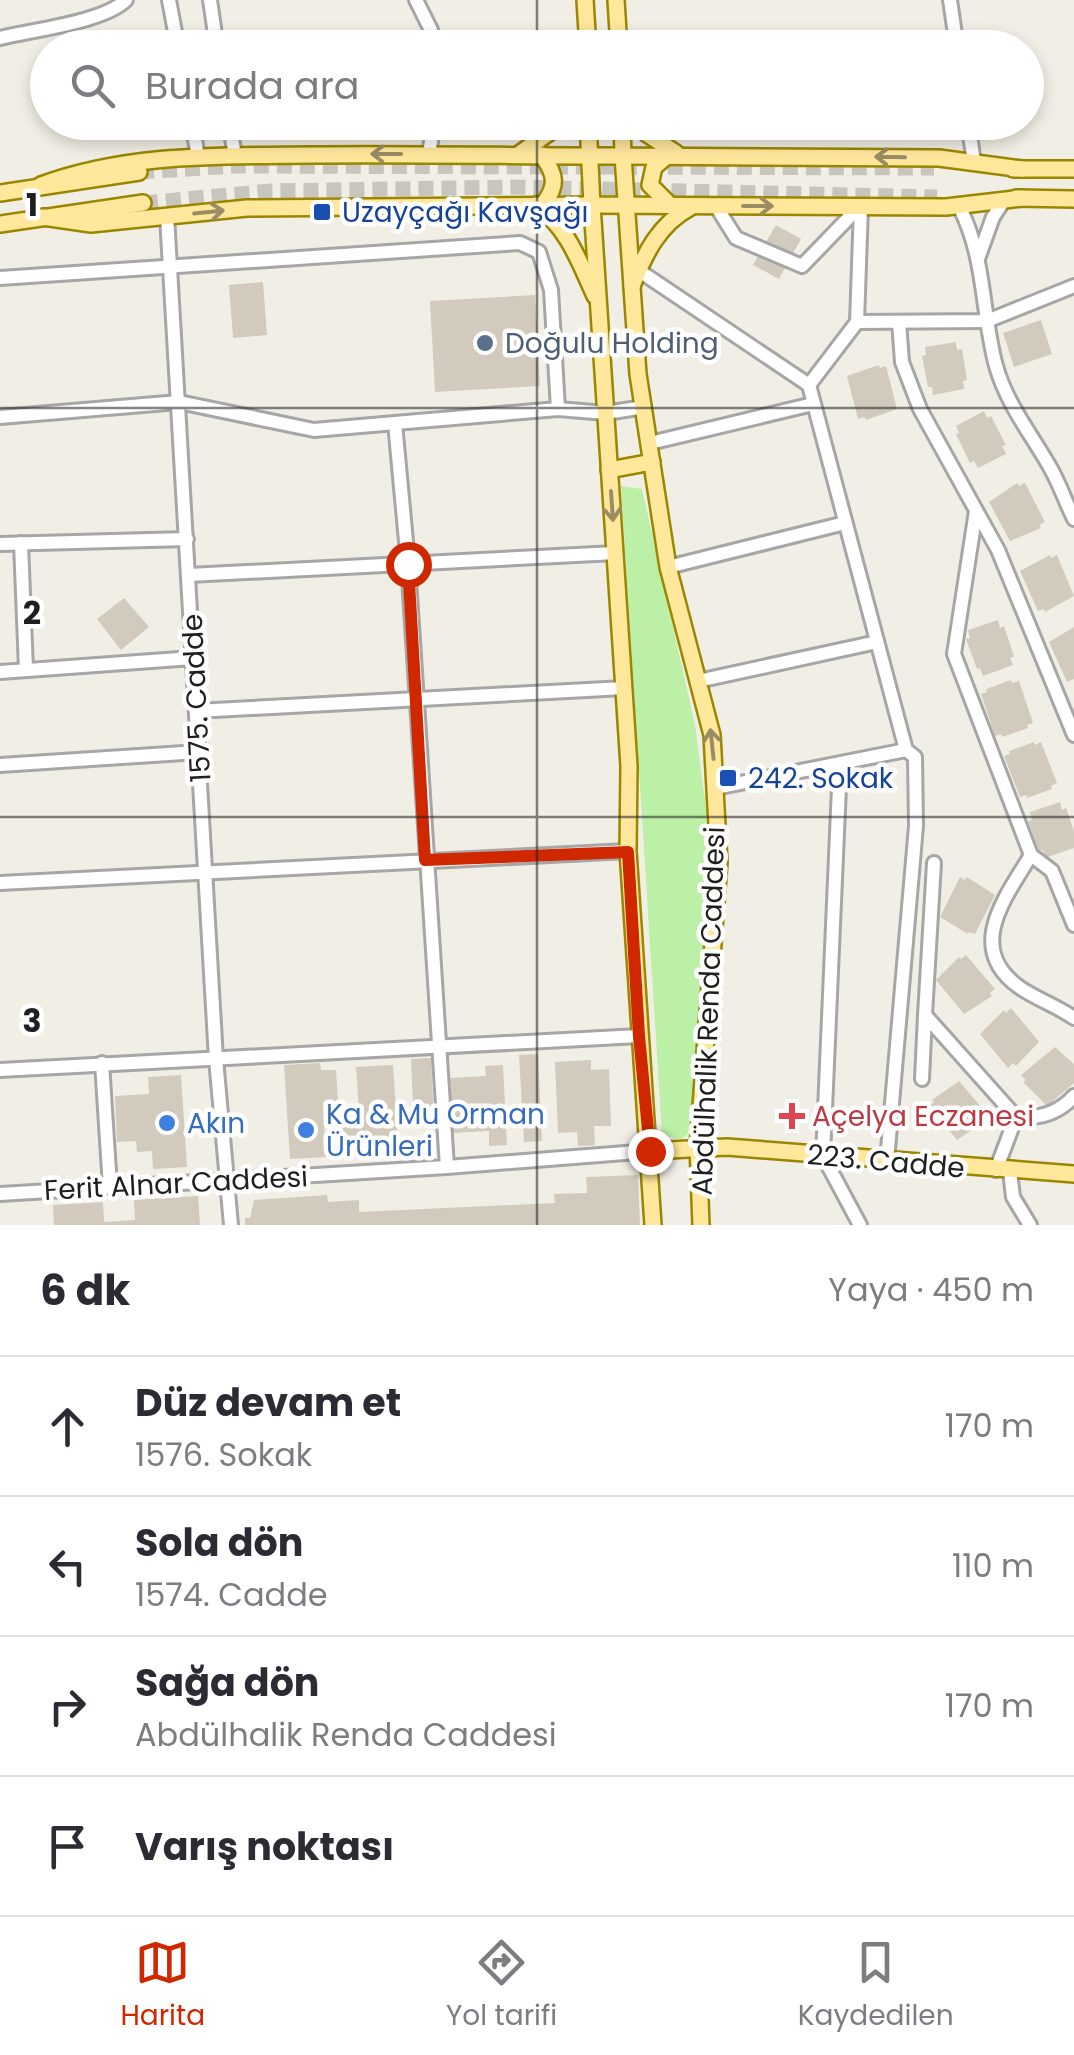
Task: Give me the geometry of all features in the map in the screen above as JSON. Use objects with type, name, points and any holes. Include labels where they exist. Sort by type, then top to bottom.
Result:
[{"type":"main road","points":[[586,0],[587,30]]},
{"type":"main road","points":[[616,0],[618,30]]},
{"type":"main road","points":[[517,155],[538,140]]},
{"type":"main road","name":"Abdülhalik Renda Caddesi","points":[[590,140],[629,766],[628,852],[653,1225]]},
{"type":"main road","name":"Abdülhalik Renda Caddesi","points":[[621,140],[630,290],[652,462],[668,566],[712,735],[719,862],[698,1147],[701,1225]]},
{"type":"main road","points":[[655,140],[685,156]]},
{"type":"main road","points":[[41,185],[83,170],[138,160],[234,155],[800,155],[939,158],[1022,169]]},
{"type":"main road","points":[[540,205],[553,192],[556,180],[542,156]]},
{"type":"main road","points":[[667,156],[654,166],[650,185],[670,206]]},
{"type":"main road","points":[[934,168],[1074,170]]},
{"type":"main road","points":[[0,193],[139,172]]},
{"type":"main road","points":[[937,197],[1074,198]]},
{"type":"main road","points":[[42,217],[91,224],[278,207],[959,206],[1022,198]]},
{"type":"main road","points":[[0,224],[143,202]]},
{"type":"main road","points":[[540,205],[570,241],[598,304]]},
{"type":"main road","points":[[630,290],[666,224],[695,205]]},
{"type":"main road","points":[[610,470],[652,462]]},
{"type":"main road","name":"223. Cadde","points":[[650,1151],[698,1147],[1074,1174]]},
{"type":"street","points":[[33,30],[96,15],[126,0]]},
{"type":"street","points":[[169,0],[175,30]]},
{"type":"street","points":[[210,0],[215,30]]},
{"type":"street","points":[[416,0],[431,30]]},
{"type":"street","points":[[950,0],[954,30]]},
{"type":"street","points":[[0,38],[30,31]]},
{"type":"street","points":[[195,140],[198,157]]},
{"type":"street","points":[[232,140],[234,155]]},
{"type":"street","points":[[429,154],[431,140]]},
{"type":"street","points":[[971,140],[974,162]]},
{"type":"street","points":[[979,256],[993,217],[1004,202]]},
{"type":"street","points":[[716,206],[736,238],[802,266],[860,207]]},
{"type":"street","points":[[959,206],[979,256],[997,368],[1015,413],[1052,470],[1074,519]]},
{"type":"street","points":[[860,207],[857,322],[810,384],[906,750],[915,757],[916,826],[887,1161]]},
{"type":"street","name":"1575. Cadde","points":[[167,216],[216,1059],[231,1225]]},
{"type":"street","points":[[0,278],[520,243],[539,252],[550,290],[558,409]]},
{"type":"street","points":[[638,270],[810,384]]},
{"type":"street","points":[[857,322],[987,321],[1074,286]]},
{"type":"street","points":[[898,322],[902,362],[920,408],[998,550],[1074,735]]},
{"type":"street","points":[[0,418],[179,402],[314,430],[558,409],[606,413],[644,407]]},
{"type":"street","points":[[650,443],[813,404]]},
{"type":"street","points":[[395,423],[408,564],[447,1167]]},
{"type":"street","points":[[976,511],[954,654],[1031,855],[1052,871],[1074,925]]},
{"type":"street","points":[[668,566],[845,522]]},
{"type":"street","points":[[0,544],[186,540]]},
{"type":"street","points":[[21,544],[26,670]]},
{"type":"street","points":[[189,574],[615,553]]},
{"type":"street","points":[[698,681],[877,642]]},
{"type":"street","points":[[0,672],[194,658]]},
{"type":"street","points":[[196,711],[624,688]]},
{"type":"street","points":[[715,788],[906,750]]},
{"type":"street","points":[[0,764],[199,752]]},
{"type":"street","points":[[840,764],[824,1156],[860,1225]]},
{"type":"street","points":[[0,884],[628,852]]},
{"type":"street","points":[[1031,855],[996,920],[990,935],[991,948],[1004,974],[1016,985],[1074,1018]]},
{"type":"street","points":[[922,1079],[934,863]]},
{"type":"street","points":[[925,1014],[1016,1117],[1047,1114],[1065,1106],[1074,1096]]},
{"type":"street","points":[[0,1070],[639,1036]]},
{"type":"street","points":[[102,1063],[110,1188]]},
{"type":"street","points":[[1016,1117],[1003,1170],[1030,1225]]},
{"type":"street","name":"Ferit Alnar Caddesi","points":[[0,1194],[650,1151]]},
{"type":"green space","points":[[621,486],[642,489],[695,725],[706,808],[708,883],[701,1036],[688,1134],[680,1140],[662,1134]]},
{"type":"building","points":[[776,225],[801,239],[779,279],[753,265]]},
{"type":"building","points":[[263,282],[267,335],[233,338],[229,285]]},
{"type":"building","name":"Doğulu Holding","points":[[535,295],[540,386],[435,392],[430,301]]},
{"type":"building","points":[[1041,320],[1052,354],[1014,367],[1003,333]]},
{"type":"building","points":[[956,342],[957,350],[962,349],[967,380],[963,381],[964,389],[933,395],[922,356],[926,355],[925,347]]},
{"type":"building","points":[[886,366],[897,409],[858,419],[847,376]]},
{"type":"building","points":[[984,411],[987,418],[991,416],[1006,445],[1002,446],[1006,454],[978,468],[974,461],[970,463],[956,426]]},
{"type":"building","points":[[1017,483],[1025,483],[1045,522],[1039,525],[1041,528],[1010,541],[989,502]]},
{"type":"building","points":[[1057,555],[1074,596],[1045,612],[1038,611],[1020,571]]},
{"type":"building","points":[[124,598],[149,627],[121,650],[97,619]]},
{"type":"building","points":[[998,620],[1000,628],[1004,626],[1014,656],[1010,658],[1013,665],[983,676],[966,639],[970,638],[968,630]]},
{"type":"building","points":[[1074,627],[1074,679],[1067,682],[1049,642]]},
{"type":"building","points":[[1011,680],[1019,681],[1033,723],[1002,737],[995,736],[981,694]]},
{"type":"building","points":[[1041,742],[1057,783],[1052,789],[1020,797],[1004,756]]},
{"type":"building","points":[[1060,802],[1074,831],[1074,848],[1045,858],[1028,821],[1032,820],[1030,812]]},
{"type":"building","points":[[960,877],[967,877],[995,895],[975,934],[968,934],[940,917]]},
{"type":"building","points":[[966,955],[995,989],[990,993],[992,996],[964,1014],[936,980]]},
{"type":"building","points":[[1011,1008],[1039,1042],[1016,1066],[1013,1063],[1008,1068],[980,1034]]},
{"type":"building","points":[[1055,1047],[1074,1064],[1074,1083],[1047,1106],[1021,1075]]},
{"type":"building","points":[[538,1054],[542,1141],[524,1142],[519,1055]]},
{"type":"building","points":[[431,1058],[434,1126],[414,1127],[411,1059]]},
{"type":"building","points":[[591,1060],[591,1070],[609,1069],[611,1126],[594,1126],[595,1145],[578,1146],[577,1132],[558,1133],[555,1062]]},
{"type":"building","name":"Ka & Mu Orman Ürünleri","points":[[320,1063],[321,1070],[336,1070],[338,1102],[323,1102],[326,1157],[290,1159],[284,1065]]},
{"type":"building","points":[[393,1065],[399,1154],[362,1156],[361,1148],[341,1150],[339,1126],[360,1124],[356,1067]]},
{"type":"building","points":[[503,1065],[507,1145],[489,1146],[489,1131],[453,1133],[450,1078],[486,1076],[485,1066]]},
{"type":"building","name":"Akın","points":[[181,1075],[187,1167],[153,1169],[152,1151],[137,1152],[136,1141],[117,1142],[115,1096],[149,1094],[148,1077]]},
{"type":"building","points":[[959,1081],[988,1115],[957,1140],[929,1106]]},
{"type":"building","points":[[638,1175],[640,1225],[245,1225],[254,1200],[327,1195],[328,1202],[359,1200],[359,1212],[555,1203],[554,1194],[587,1193],[586,1177]]},
{"type":"building","points":[[198,1196],[200,1225],[54,1225],[53,1205],[103,1202],[104,1222],[135,1220],[134,1200]]},
{"type":"tunnel","points":[[139,172],[236,166],[934,168]]},
{"type":"tunnel","points":[[143,203],[271,191],[513,187],[937,197]]},
{"type":"place","name":"Uzayçağı Kavşağı","points":[[322,212]]},
{"type":"place","name":"Doğulu Holding","points":[[485,343]]},
{"type":"place","name":"242. Sokak","points":[[728,778]]},
{"type":"place","name":"Açelya Eczanesi","points":[[792,1116]]},
{"type":"place","name":"Akın","points":[[167,1123]]},
{"type":"place","name":"Ka & Mu Orman Ürünleri","points":[[306,1130]]},
{"type":"route","points":[[408,564],[425,860],[628,852],[650,1151]]}]
